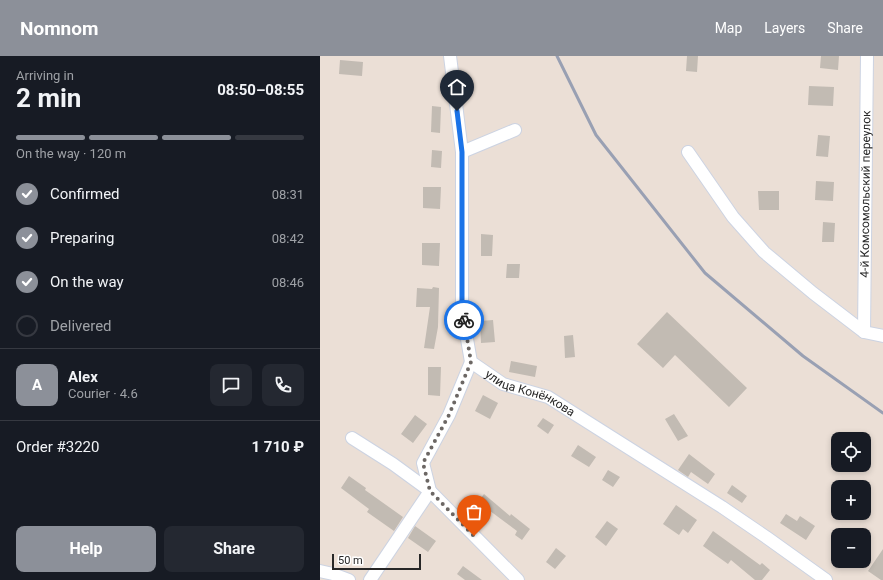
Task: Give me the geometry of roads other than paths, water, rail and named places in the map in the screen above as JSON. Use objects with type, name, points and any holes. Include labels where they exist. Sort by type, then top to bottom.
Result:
[{"type":"street","name":"улица Конёнкова","points":[[450,56],[462,152],[462,310],[471,362],[503,384],[548,397],[722,507],[826,580]]},
{"type":"street","name":"4-й Комсомольский переулок","points":[[864,332],[867,56]]},
{"type":"street","points":[[462,152],[515,130]]},
{"type":"street","points":[[688,152],[733,217],[764,252],[813,293],[864,332],[883,336]]},
{"type":"street","points":[[370,580],[430,491],[423,463],[449,415],[471,362]]},
{"type":"street","points":[[352,438],[393,464],[430,491],[518,580]]},
{"type":"street","points":[[320,571],[349,580]]},
{"type":"railway","points":[[557,56],[596,135],[705,273],[803,356],[883,413]]}]
